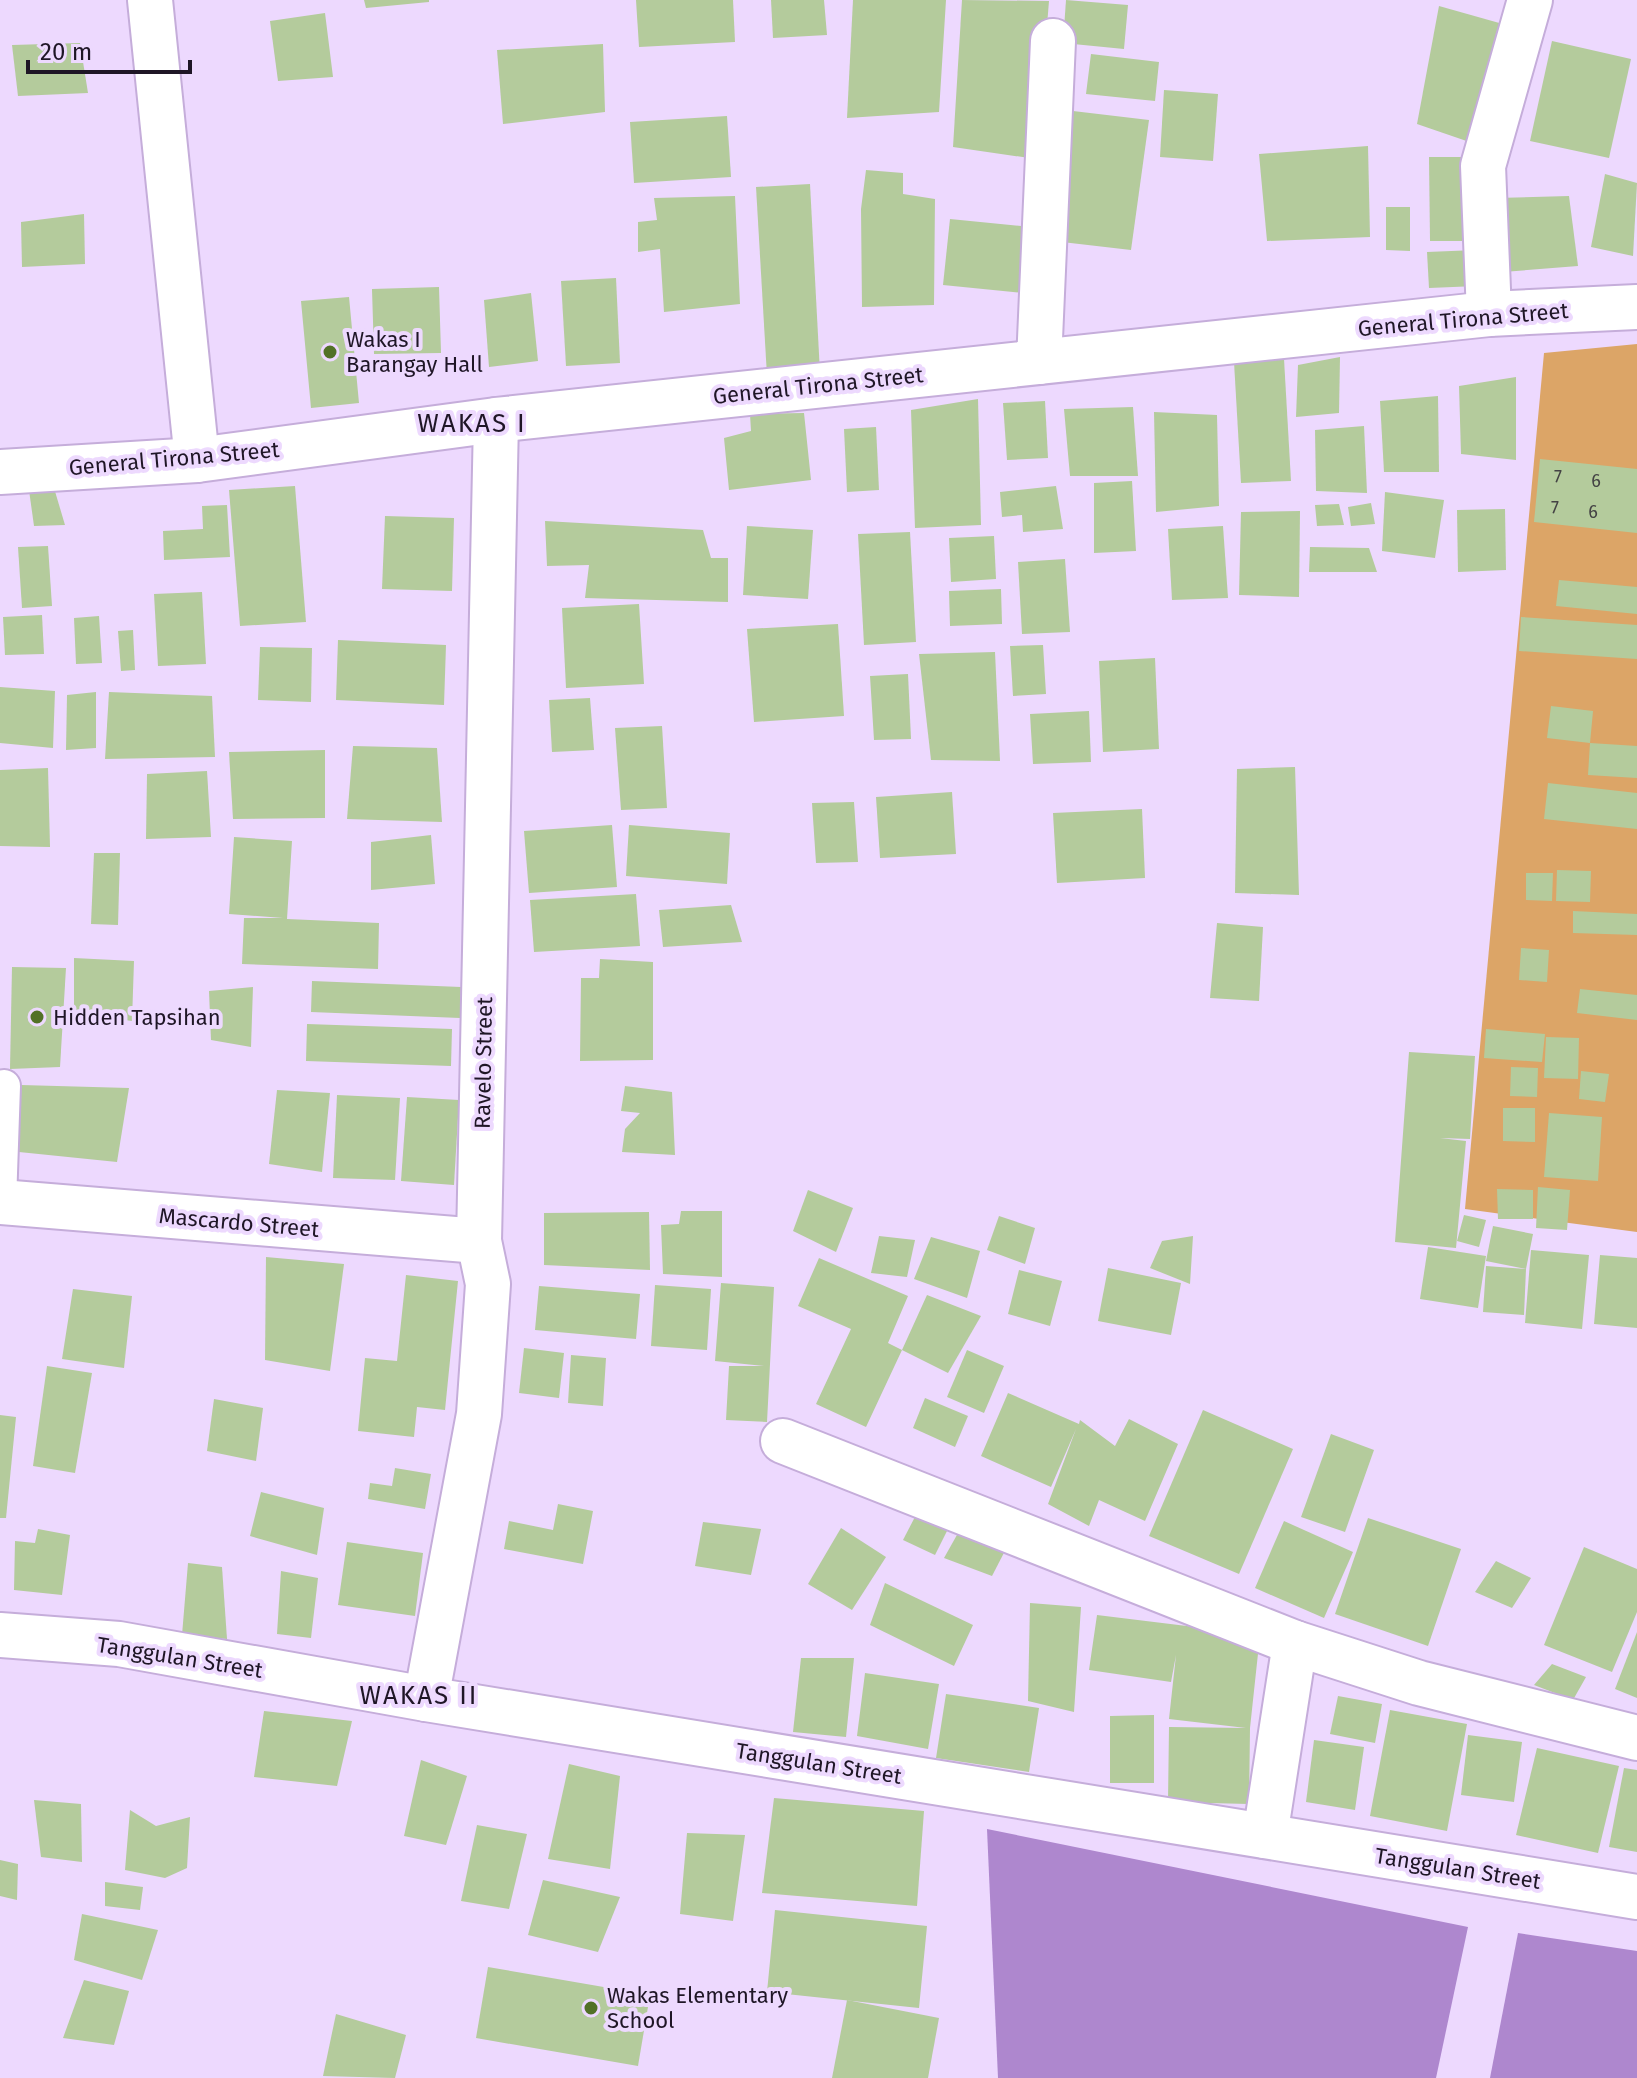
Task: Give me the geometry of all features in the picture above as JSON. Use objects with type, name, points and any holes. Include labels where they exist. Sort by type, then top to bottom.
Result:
[{"type":"street","points":[[150,0],[197,460]]},
{"type":"street","points":[[1489,314],[1483,166],[1530,0]]},
{"type":"street","points":[[1039,362],[1053,41]]},
{"type":"street","name":"General Tirona Street","points":[[0,472],[197,460],[496,420],[1489,314],[1637,307]]},
{"type":"street","name":"Ravelo Street","points":[[426,1699],[479,1414],[488,1284],[479,1241],[496,420]]},
{"type":"street","name":"Mascardo Street","points":[[0,1202],[479,1241]]},
{"type":"street","points":[[783,1441],[1295,1643],[1419,1683],[1637,1738]]},
{"type":"street","name":"Tanggulan Street","points":[[0,1635],[119,1644],[426,1699],[1637,1897]]},
{"type":"street","points":[[1265,1836],[1295,1643]]},
{"type":"lane","points":[[0,1202],[4,1086]]},
{"type":"shaded area","points":[[1637,344],[1637,1232],[1465,1209],[1544,353]]},
{"type":"shaded area","points":[[987,1829],[1468,1927],[1436,2078],[998,2078]]},
{"type":"shaded area","points":[[1518,1933],[1637,1951],[1637,2078],[1490,2078]]},
{"type":"building","points":[[364,0],[429,0],[429,2],[366,8]]},
{"type":"building","points":[[636,0],[733,0],[735,42],[639,47]]},
{"type":"building","points":[[771,0],[824,0],[827,35],[773,38]]},
{"type":"building","points":[[853,0],[946,0],[939,112],[847,118]]},
{"type":"building","points":[[962,0],[1049,1],[1036,159],[953,147]]},
{"type":"building","points":[[1066,0],[1128,5],[1124,49],[1063,43]]},
{"type":"building","points":[[1439,6],[1517,28],[1484,147],[1417,124]]},
{"type":"building","points":[[325,13],[333,77],[278,81],[270,21]]},
{"type":"building","points":[[1552,41],[1631,59],[1609,158],[1530,141]]},
{"type":"building","points":[[80,43],[88,93],[18,96],[12,45]]},
{"type":"building","points":[[603,44],[605,112],[503,124],[497,50]]},
{"type":"building","points":[[1091,54],[1159,62],[1155,101],[1086,94]]},
{"type":"building","points":[[1164,90],[1218,94],[1213,161],[1160,157]]},
{"type":"building","points":[[1073,111],[1149,120],[1131,250],[1062,242]]},
{"type":"building","points":[[727,116],[731,177],[634,183],[630,122]]},
{"type":"building","points":[[1368,146],[1370,237],[1267,241],[1259,154]]},
{"type":"building","points":[[1429,157],[1473,157],[1473,241],[1430,241]]},
{"type":"building","points":[[866,170],[903,173],[903,194],[935,199],[934,305],[862,307],[861,209]]},
{"type":"building","points":[[1605,174],[1637,183],[1633,256],[1591,247]]},
{"type":"building","points":[[810,184],[820,373],[767,376],[756,187]]},
{"type":"building","points":[[735,196],[740,304],[664,312],[660,249],[638,252],[638,222],[657,220],[654,198]]},
{"type":"building","points":[[1569,196],[1578,266],[1503,272],[1496,198]]},
{"type":"building","points":[[1386,207],[1410,207],[1410,251],[1386,250]]},
{"type":"building","points":[[84,214],[85,264],[22,267],[21,222]]},
{"type":"building","points":[[950,219],[1041,228],[1034,294],[943,285]]},
{"type":"building","points":[[1476,250],[1477,286],[1429,288],[1427,252]]},
{"type":"building","points":[[616,278],[620,363],[566,366],[561,281]]},
{"type":"building","points":[[439,287],[441,353],[374,354],[372,289]]},
{"type":"building","points":[[531,293],[538,361],[489,367],[484,300]]},
{"type":"building","name":"Wakas I Barangay Hall","points":[[349,297],[359,403],[311,408],[301,301]]},
{"type":"building","points":[[1340,357],[1339,413],[1296,417],[1298,365]]},
{"type":"building","points":[[1284,359],[1291,481],[1241,483],[1234,362]]},
{"type":"building","points":[[1516,377],[1516,460],[1461,454],[1459,386]]},
{"type":"building","points":[[1438,396],[1439,472],[1384,472],[1380,401]]},
{"type":"building","points":[[978,399],[981,525],[915,528],[911,410]]},
{"type":"building","points":[[1045,401],[1048,458],[1007,460],[1003,403]]},
{"type":"building","points":[[1133,407],[1138,476],[1070,476],[1064,409]]},
{"type":"building","points":[[1154,412],[1217,415],[1219,506],[1156,512]]},
{"type":"building","points":[[804,413],[811,480],[729,490],[724,438],[751,431],[750,414]]},
{"type":"building","points":[[1364,426],[1367,493],[1316,491],[1315,430]]},
{"type":"building","points":[[876,427],[879,490],[847,492],[844,429]]},
{"type":"building","points":[[1540,459],[1637,469],[1637,533],[1534,522]]},
{"type":"building","points":[[1132,481],[1136,551],[1094,553],[1094,483]]},
{"type":"building","points":[[295,486],[306,622],[240,626],[229,490]]},
{"type":"building","points":[[1056,486],[1063,529],[1023,532],[1022,515],[1002,517],[1000,492]]},
{"type":"building","points":[[54,488],[65,525],[34,526],[29,490]]},
{"type":"building","points":[[1385,492],[1444,500],[1435,558],[1382,551]]},
{"type":"building","points":[[1371,503],[1375,524],[1351,526],[1348,507]]},
{"type":"building","points":[[1339,504],[1344,525],[1317,526],[1315,505]]},
{"type":"building","points":[[227,505],[230,557],[164,560],[163,531],[203,529],[202,506]]},
{"type":"building","points":[[1505,509],[1506,570],[1458,572],[1457,510]]},
{"type":"building","points":[[1300,511],[1299,597],[1239,595],[1241,512]]},
{"type":"building","points":[[385,516],[454,518],[452,591],[382,589]]},
{"type":"building","points":[[545,521],[703,530],[711,558],[728,558],[728,602],[585,598],[589,565],[547,566]]},
{"type":"building","points":[[747,526],[813,530],[808,599],[743,595]]},
{"type":"building","points":[[1223,526],[1228,598],[1172,600],[1168,529]]},
{"type":"building","points":[[910,532],[916,642],[864,645],[858,534]]},
{"type":"building","points":[[994,536],[996,579],[951,582],[949,538]]},
{"type":"building","points":[[48,546],[52,606],[22,608],[18,547]]},
{"type":"building","points":[[1310,547],[1369,548],[1377,572],[1309,572]]},
{"type":"building","points":[[1065,559],[1070,632],[1022,634],[1018,562]]},
{"type":"building","points":[[1559,580],[1637,587],[1637,614],[1556,606]]},
{"type":"building","points":[[1001,589],[1002,624],[950,626],[949,591]]},
{"type":"building","points":[[202,592],[206,664],[158,666],[154,594]]},
{"type":"building","points":[[639,604],[644,684],[566,688],[562,608]]},
{"type":"building","points":[[42,615],[44,654],[5,655],[3,617]]},
{"type":"building","points":[[99,616],[102,663],[76,664],[74,618]]},
{"type":"building","points":[[1521,617],[1637,625],[1637,659],[1519,651]]},
{"type":"building","points":[[838,624],[844,716],[754,722],[747,629]]},
{"type":"building","points":[[133,630],[135,670],[121,671],[118,631]]},
{"type":"building","points":[[338,640],[446,645],[444,705],[336,700]]},
{"type":"building","points":[[1043,645],[1046,694],[1013,696],[1010,646]]},
{"type":"building","points":[[260,647],[312,648],[311,702],[258,700]]},
{"type":"building","points":[[995,652],[1000,761],[931,760],[919,654]]},
{"type":"building","points":[[1155,658],[1159,749],[1103,752],[1099,661]]},
{"type":"building","points":[[908,674],[911,739],[874,740],[870,676]]},
{"type":"building","points":[[0,687],[55,691],[53,748],[0,743]]},
{"type":"building","points":[[96,692],[96,748],[66,750],[67,695]]},
{"type":"building","points":[[109,692],[212,696],[215,757],[105,759]]},
{"type":"building","points":[[590,698],[594,750],[552,752],[549,700]]},
{"type":"building","points":[[1551,706],[1593,711],[1590,743],[1547,738]]},
{"type":"building","points":[[1089,711],[1091,762],[1033,764],[1030,714]]},
{"type":"building","points":[[662,726],[667,808],[621,810],[615,728]]},
{"type":"building","points":[[1590,743],[1637,746],[1637,778],[1588,775]]},
{"type":"building","points":[[353,746],[437,748],[442,822],[347,819]]},
{"type":"building","points":[[325,750],[325,818],[233,819],[229,752]]},
{"type":"building","points":[[1295,767],[1299,895],[1235,893],[1237,769]]},
{"type":"building","points":[[48,768],[50,847],[0,846],[0,770]]},
{"type":"building","points":[[207,771],[211,837],[146,839],[147,774]]},
{"type":"building","points":[[1548,783],[1637,793],[1637,829],[1544,819]]},
{"type":"building","points":[[952,792],[956,854],[880,858],[876,797]]},
{"type":"building","points":[[854,802],[858,862],[816,863],[812,803]]},
{"type":"building","points":[[1142,809],[1145,878],[1057,883],[1053,813]]},
{"type":"building","points":[[612,825],[617,887],[529,893],[524,831]]},
{"type":"building","points":[[629,825],[730,833],[727,884],[626,876]]},
{"type":"building","points":[[431,835],[435,884],[371,890],[371,842]]},
{"type":"building","points":[[234,837],[292,841],[287,919],[379,923],[378,969],[242,964],[244,918],[283,918],[229,914]]},
{"type":"building","points":[[94,853],[120,853],[118,925],[91,924]]},
{"type":"building","points":[[1557,870],[1591,871],[1590,902],[1556,901]]},
{"type":"building","points":[[1526,873],[1553,873],[1552,901],[1526,900]]},
{"type":"building","points":[[636,894],[640,946],[534,952],[530,900]]},
{"type":"building","points":[[731,905],[742,942],[663,947],[659,910]]},
{"type":"building","points":[[1573,911],[1637,914],[1637,935],[1573,933]]},
{"type":"building","points":[[1217,923],[1263,927],[1259,1001],[1210,998]]},
{"type":"building","points":[[1521,948],[1549,950],[1547,982],[1519,980]]},
{"type":"building","points":[[74,958],[134,961],[132,1021],[74,1014]]},
{"type":"building","points":[[600,959],[653,962],[653,1060],[580,1061],[581,978],[599,978]]},
{"type":"building","name":"Hidden Tapsihan","points":[[12,967],[66,968],[60,1067],[10,1069]]},
{"type":"building","points":[[312,981],[461,987],[460,1018],[311,1012]]},
{"type":"building","points":[[253,987],[251,1047],[211,1040],[209,991]]},
{"type":"building","points":[[1580,989],[1637,995],[1637,1020],[1577,1013]]},
{"type":"building","points":[[307,1024],[452,1029],[451,1066],[306,1061]]},
{"type":"building","points":[[1486,1029],[1545,1034],[1542,1062],[1484,1058]]},
{"type":"building","points":[[1546,1037],[1579,1038],[1578,1079],[1544,1078]]},
{"type":"building","points":[[1409,1052],[1475,1056],[1470,1139],[1440,1138],[1466,1141],[1456,1248],[1395,1242]]},
{"type":"building","points":[[1511,1067],[1538,1068],[1537,1097],[1510,1096]]},
{"type":"building","points":[[1581,1071],[1609,1074],[1605,1102],[1579,1099]]},
{"type":"building","points":[[21,1085],[129,1088],[117,1162],[19,1152]]},
{"type":"building","points":[[625,1086],[672,1092],[675,1155],[622,1152],[625,1129],[640,1113],[621,1111]]},
{"type":"building","points":[[277,1090],[330,1093],[322,1172],[269,1164]]},
{"type":"building","points":[[337,1095],[400,1098],[395,1180],[333,1178]]},
{"type":"building","points":[[407,1097],[459,1100],[454,1185],[401,1181]]},
{"type":"building","points":[[1503,1108],[1535,1108],[1535,1142],[1503,1141]]},
{"type":"building","points":[[1549,1113],[1602,1117],[1598,1181],[1544,1177]]},
{"type":"building","points":[[1538,1187],[1570,1190],[1567,1230],[1536,1228]]},
{"type":"building","points":[[1497,1189],[1533,1190],[1533,1219],[1498,1219]]},
{"type":"building","points":[[808,1190],[853,1208],[836,1252],[793,1231]]},
{"type":"building","points":[[681,1211],[722,1211],[722,1277],[663,1274],[661,1225],[679,1224]]},
{"type":"building","points":[[649,1212],[650,1270],[544,1265],[544,1213]]},
{"type":"building","points":[[1464,1215],[1486,1220],[1479,1247],[1457,1241]]},
{"type":"building","points":[[999,1216],[1035,1228],[1025,1264],[987,1250]]},
{"type":"building","points":[[1493,1226],[1533,1234],[1526,1269],[1486,1261]]},
{"type":"building","points":[[879,1236],[915,1240],[907,1277],[871,1273]]},
{"type":"building","points":[[1193,1236],[1190,1284],[1150,1268],[1162,1241]]},
{"type":"building","points":[[931,1237],[980,1251],[967,1298],[914,1279]]},
{"type":"building","points":[[1428,1247],[1486,1256],[1478,1308],[1420,1299]]},
{"type":"building","points":[[1531,1250],[1589,1255],[1582,1329],[1525,1323]]},
{"type":"building","points":[[1600,1255],[1637,1258],[1637,1328],[1594,1324]]},
{"type":"building","points":[[266,1257],[344,1264],[330,1371],[265,1360]]},
{"type":"building","points":[[819,1258],[908,1296],[888,1343],[902,1350],[866,1427],[816,1404],[851,1329],[798,1306]]},
{"type":"building","points":[[1486,1266],[1526,1269],[1524,1315],[1483,1312]]},
{"type":"building","points":[[1108,1268],[1181,1283],[1171,1335],[1098,1321]]},
{"type":"building","points":[[1019,1270],[1062,1281],[1050,1326],[1008,1314]]},
{"type":"building","points":[[406,1275],[458,1281],[445,1410],[417,1407],[414,1437],[358,1431],[365,1358],[397,1361]]},
{"type":"building","points":[[721,1283],[774,1287],[767,1422],[726,1420],[729,1366],[764,1366],[715,1361]]},
{"type":"building","points":[[655,1285],[711,1289],[707,1350],[651,1346]]},
{"type":"building","points":[[539,1286],[640,1294],[636,1339],[535,1330]]},
{"type":"building","points":[[73,1289],[132,1296],[124,1368],[62,1359]]},
{"type":"building","points":[[927,1295],[981,1316],[948,1373],[902,1350]]},
{"type":"building","points":[[524,1348],[564,1353],[559,1398],[519,1393]]},
{"type":"building","points":[[967,1350],[1004,1366],[984,1413],[947,1397]]},
{"type":"building","points":[[571,1355],[606,1358],[603,1406],[568,1403]]},
{"type":"building","points":[[47,1366],[92,1373],[75,1473],[33,1466]]},
{"type":"building","points":[[1008,1393],[1079,1424],[1080,1420],[1115,1446],[1129,1419],[1178,1444],[1145,1521],[1099,1500],[1089,1526],[1048,1504],[1076,1429],[1051,1487],[981,1456]]},
{"type":"building","points":[[925,1398],[968,1416],[955,1447],[913,1428]]},
{"type":"building","points":[[214,1399],[263,1408],[256,1461],[207,1451]]},
{"type":"building","points":[[1203,1410],[1293,1449],[1239,1574],[1149,1536]]},
{"type":"building","points":[[0,1415],[16,1417],[6,1518],[0,1518]]},
{"type":"building","points":[[1331,1434],[1374,1450],[1345,1532],[1301,1517]]},
{"type":"building","points":[[395,1468],[431,1474],[425,1509],[368,1499],[370,1483],[392,1486]]},
{"type":"building","points":[[261,1492],[324,1508],[317,1555],[250,1536]]},
{"type":"building","points":[[558,1504],[593,1511],[583,1564],[504,1549],[509,1521],[553,1530]]},
{"type":"building","points":[[917,1513],[948,1529],[935,1555],[903,1540]]},
{"type":"building","points":[[1368,1518],[1461,1549],[1428,1646],[1335,1614]]},
{"type":"building","points":[[1284,1521],[1353,1552],[1324,1618],[1255,1588]]},
{"type":"building","points":[[703,1522],[761,1529],[751,1575],[695,1566]]},
{"type":"building","points":[[962,1526],[1008,1545],[992,1576],[944,1558]]},
{"type":"building","points":[[841,1528],[886,1557],[852,1610],[808,1584]]},
{"type":"building","points":[[38,1529],[70,1535],[62,1595],[14,1590],[15,1541],[35,1543]]},
{"type":"building","points":[[347,1542],[423,1553],[415,1616],[338,1605]]},
{"type":"building","points":[[1584,1547],[1637,1569],[1637,1612],[1612,1672],[1544,1645]]},
{"type":"building","points":[[1496,1561],[1531,1578],[1512,1608],[1475,1592]]},
{"type":"building","points":[[188,1563],[222,1567],[227,1639],[182,1635]]},
{"type":"building","points":[[281,1571],[318,1578],[311,1638],[277,1634]]},
{"type":"building","points":[[885,1583],[973,1625],[954,1666],[870,1625]]},
{"type":"building","points":[[1030,1603],[1081,1607],[1074,1712],[1028,1701]]},
{"type":"building","points":[[1097,1615],[1260,1635],[1250,1728],[1249,1804],[1168,1802],[1169,1727],[1246,1728],[1169,1719],[1176,1655],[1171,1682],[1089,1670]]},
{"type":"building","points":[[1637,1632],[1637,1698],[1615,1689]]},
{"type":"building","points":[[801,1658],[854,1658],[846,1737],[793,1732]]},
{"type":"building","points":[[1552,1664],[1586,1677],[1573,1700],[1534,1685]]},
{"type":"building","points":[[865,1673],[939,1684],[928,1749],[857,1736]]},
{"type":"building","points":[[946,1694],[1039,1708],[1029,1772],[936,1758]]},
{"type":"building","points":[[1338,1696],[1382,1704],[1375,1743],[1330,1734]]},
{"type":"building","points":[[1390,1710],[1467,1724],[1447,1831],[1370,1816]]},
{"type":"building","points":[[264,1711],[352,1721],[337,1786],[254,1777]]},
{"type":"building","points":[[1154,1715],[1154,1783],[1110,1783],[1110,1716]]},
{"type":"building","points":[[1468,1735],[1522,1742],[1514,1802],[1461,1795]]},
{"type":"building","points":[[1314,1740],[1364,1747],[1355,1810],[1306,1802]]},
{"type":"building","points":[[1537,1748],[1619,1766],[1598,1853],[1516,1835]]},
{"type":"building","points":[[421,1760],[467,1776],[446,1845],[404,1836]]},
{"type":"building","points":[[569,1764],[620,1776],[610,1869],[548,1859]]},
{"type":"building","points":[[1624,1768],[1637,1770],[1637,1852],[1609,1847]]},
{"type":"building","points":[[774,1798],[924,1811],[917,1906],[762,1893]]},
{"type":"building","points":[[34,1800],[81,1804],[82,1862],[41,1857]]},
{"type":"building","points":[[130,1810],[156,1826],[190,1817],[187,1868],[165,1878],[125,1870]]},
{"type":"building","points":[[477,1825],[527,1834],[509,1909],[461,1901]]},
{"type":"building","points":[[687,1833],[745,1835],[733,1921],[680,1914]]},
{"type":"building","points":[[0,1860],[18,1864],[17,1900],[0,1896]]},
{"type":"building","points":[[543,1880],[620,1897],[598,1952],[528,1935]]},
{"type":"building","points":[[105,1882],[143,1887],[140,1910],[105,1906]]},
{"type":"building","points":[[775,1910],[927,1926],[919,2008],[767,1992]]},
{"type":"building","points":[[82,1914],[158,1930],[142,1980],[74,1960]]},
{"type":"building","points":[[488,1967],[650,1995],[638,2066],[476,2038]]},
{"type":"building","points":[[84,1980],[129,1991],[114,2045],[63,2038]]},
{"type":"building","points":[[847,2000],[939,2018],[928,2078],[832,2078]]},
{"type":"building","points":[[336,2014],[406,2035],[395,2078],[323,2076]]},
{"type":"place","name":"Wakas I Barangay Hall","points":[[330,352]]},
{"type":"place","name":"Hidden Tapsihan","points":[[37,1017]]},
{"type":"place","name":"Wakas Elementary School","points":[[591,2008]]},
{"type":"district","name":"WAKAS I","points":[[472,423]]},
{"type":"district","name":"WAKAS II","points":[[419,1695]]}]
